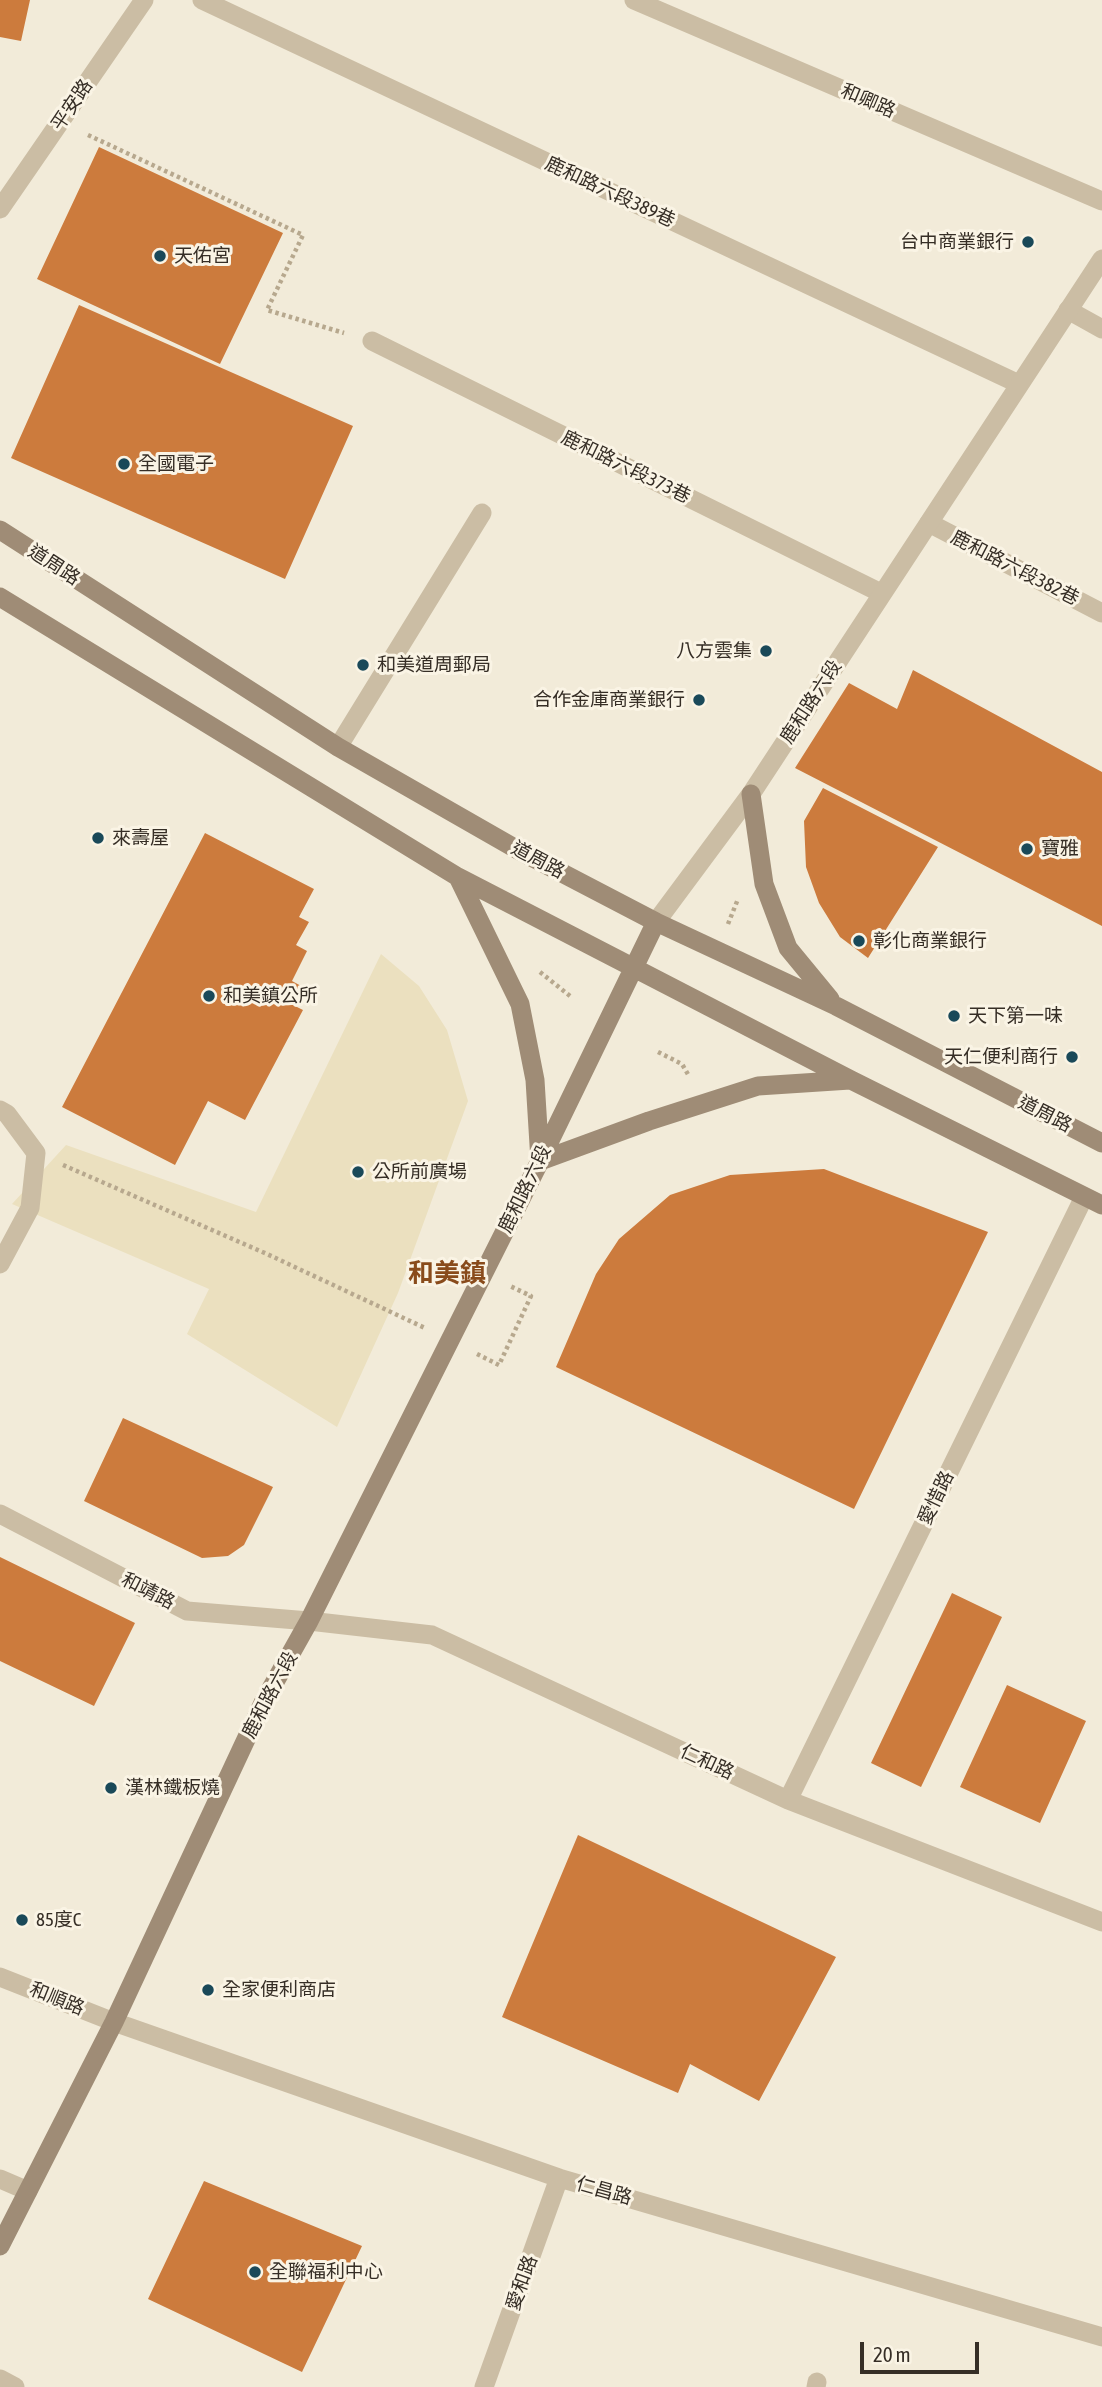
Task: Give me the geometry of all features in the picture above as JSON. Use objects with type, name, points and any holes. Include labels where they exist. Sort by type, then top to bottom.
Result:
[{"type":"main road","name":"道周路","points":[[0,530],[338,747],[518,850],[656,922],[836,1006],[1102,1143]]},
{"type":"main road","points":[[0,597],[458,877],[851,1080],[1093,1201]]},
{"type":"main road","points":[[751,794],[764,884],[788,948],[836,1006]]},
{"type":"main road","points":[[458,877],[520,1004],[535,1080],[540,1161],[649,1121],[758,1086],[851,1080]]},
{"type":"main road","name":"鹿和路六段","points":[[0,2246],[114,2022],[263,1703],[310,1621],[656,922]]},
{"type":"street","name":"平安路","points":[[0,209],[144,0]]},
{"type":"street","name":"鹿和路六段389巷","points":[[202,0],[1019,384]]},
{"type":"street","name":"和卿路","points":[[634,0],[1102,201]]},
{"type":"street","name":"鹿和路六段","points":[[656,922],[751,794],[1102,259]]},
{"type":"street","points":[[1068,310],[1102,329]]},
{"type":"street","name":"鹿和路六段373巷","points":[[372,341],[881,593]]},
{"type":"street","points":[[338,747],[482,513]]},
{"type":"street","name":"鹿和路六段382巷","points":[[929,523],[1102,613]]},
{"type":"street","points":[[0,1110],[36,1153],[30,1208],[0,1264]]},
{"type":"street","name":"愛惜路","points":[[788,1800],[1093,1201]]},
{"type":"street","name":"和靖路","points":[[0,1514],[187,1611],[310,1621]]},
{"type":"street","name":"仁和路","points":[[310,1621],[432,1635],[788,1800],[1102,1922]]},
{"type":"street","name":"和順路","points":[[0,1976],[114,2022]]},
{"type":"street","name":"仁昌路","points":[[114,2022],[559,2178],[1102,2337]]},
{"type":"street","name":"愛和路","points":[[484,2387],[559,2178]]},
{"type":"street","points":[[0,2179],[28,2191]]},
{"type":"street","points":[[0,2379],[15,2387]]},
{"type":"path","points":[[61,122],[303,236],[267,310],[372,341]]},
{"type":"path","points":[[538,971],[570,996]]},
{"type":"path","points":[[658,1052],[682,1064],[691,1078]]},
{"type":"path","points":[[36,1153],[343,1289]]},
{"type":"path","points":[[499,1365],[531,1296]]},
{"type":"shaded area","name":"公所前廣場","points":[[381,954],[419,986],[447,1030],[468,1101],[398,1293],[337,1427],[187,1334],[209,1289],[12,1204],[66,1145],[256,1212]]},
{"type":"building","points":[[0,0],[30,0],[21,41],[0,37]]},
{"type":"building","name":"天佑宮","points":[[99,147],[283,233],[220,364],[37,279]]},
{"type":"building","points":[[79,305],[353,426],[285,579],[11,458]]},
{"type":"building","name":"寶雅","points":[[913,670],[1102,772],[1102,926],[795,768],[849,683],[897,709]]},
{"type":"building","points":[[823,788],[938,847],[868,958],[840,937],[819,903],[806,867],[804,821]]},
{"type":"building","name":"和美鎮公所","points":[[205,833],[314,889],[299,917],[309,922],[296,945],[307,951],[292,981],[303,987],[293,1005],[303,1010],[245,1120],[208,1101],[175,1165],[62,1107]]},
{"type":"building","points":[[824,1169],[988,1232],[854,1509],[556,1367],[596,1274],[619,1239],[670,1195],[730,1175]]},
{"type":"building","points":[[123,1418],[273,1487],[244,1545],[228,1556],[202,1558],[84,1501]]},
{"type":"building","points":[[0,1557],[135,1623],[94,1706],[0,1661]]},
{"type":"building","points":[[952,1593],[1002,1617],[921,1787],[871,1763]]},
{"type":"building","points":[[1007,1685],[1086,1721],[1040,1823],[960,1787]]},
{"type":"building","points":[[578,1835],[836,1957],[759,2101],[690,2064],[678,2093],[502,2017]]},
{"type":"building","name":"全聯福利中心","points":[[204,2181],[362,2246],[302,2372],[148,2299]]},
{"type":"place","name":"台中商業銀行","points":[[1028,242]]},
{"type":"place","name":"天佑宮","points":[[160,256]]},
{"type":"place","name":"全國電子","points":[[124,464]]},
{"type":"place","name":"八方雲集","points":[[766,651]]},
{"type":"place","name":"和美道周郵局","points":[[363,665]]},
{"type":"place","name":"合作金庫商業銀行","points":[[699,700]]},
{"type":"place","name":"來壽屋","points":[[98,838]]},
{"type":"place","name":"寶雅","points":[[1027,849]]},
{"type":"place","name":"彰化商業銀行","points":[[859,941]]},
{"type":"place","name":"和美鎮公所","points":[[209,996]]},
{"type":"place","name":"天下第一味","points":[[954,1016]]},
{"type":"place","name":"天仁便利商行","points":[[1072,1057]]},
{"type":"place","name":"公所前廣場","points":[[358,1172]]},
{"type":"place","name":"漢林鐵板燒","points":[[111,1788]]},
{"type":"place","name":"85度C","points":[[22,1920]]},
{"type":"place","name":"全家便利商店","points":[[208,1990]]},
{"type":"place","name":"全聯福利中心","points":[[255,2272]]},
{"type":"district","name":"和美鎮","points":[[447,1274]]}]
